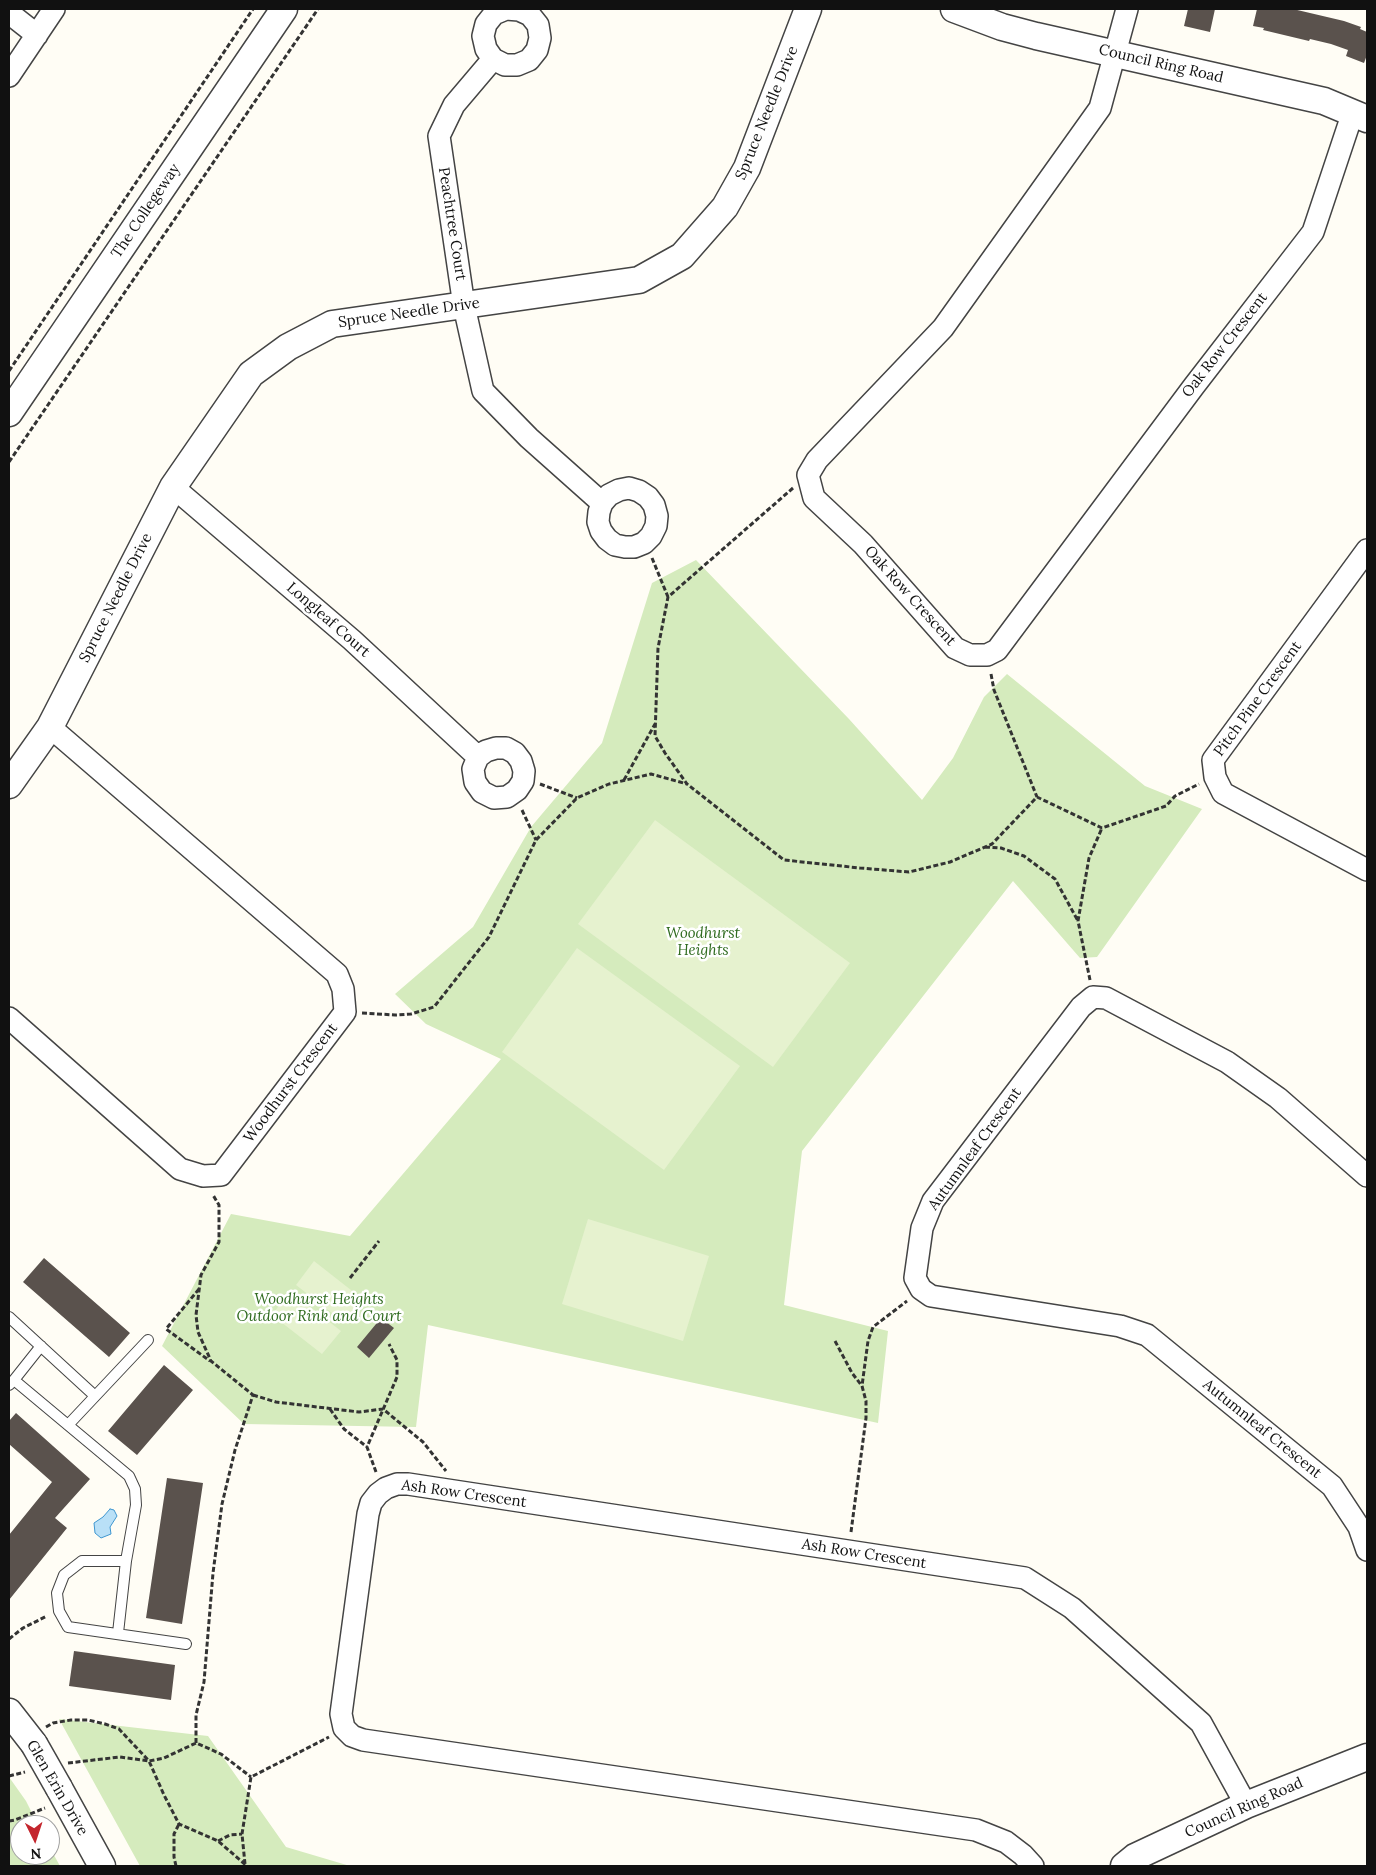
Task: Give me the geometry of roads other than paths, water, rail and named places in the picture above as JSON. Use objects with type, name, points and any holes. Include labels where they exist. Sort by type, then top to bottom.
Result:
[{"type":"street","points":[[9,76],[54,9]]},
{"type":"street","name":"The Collegeway","points":[[9,413],[284,9]]},
{"type":"street","name":"Spruce Needle Drive","points":[[9,785],[50,727],[173,487],[251,374],[288,348],[332,324],[639,280],[682,256],[725,207],[747,168],[808,9]]},
{"type":"street","name":"Council Ring Road","points":[[954,9],[1002,27],[1324,102],[1360,116]]},
{"type":"street","points":[[1115,54],[1127,9]]},
{"type":"street","points":[[9,14],[37,34]]},
{"type":"street","name":"Oak Row Crescent","points":[[1115,54],[1100,108],[943,328],[817,460],[808,475],[814,498],[863,544],[956,648],[970,655],[987,655],[997,650],[1194,386],[1313,232],[1360,116]]},
{"type":"street","name":"Peachtree Court","points":[[493,59],[454,105],[439,136],[464,306],[483,392],[529,438],[602,503]]},
{"type":"street","name":"Longleaf Court","points":[[173,487],[352,640],[478,757]]},
{"type":"street","points":[[629,488],[639,491],[648,497],[654,505],[657,516],[656,526],[651,536],[644,543],[634,546],[615,545],[601,531],[598,522],[602,503],[609,495],[629,488]]},
{"type":"street","name":"Pitch Pine Crescent","points":[[1367,550],[1213,760],[1214,777],[1223,793],[1367,870]]},
{"type":"street","name":"Woodhurst Crescent","points":[[9,1018],[180,1169],[203,1176],[220,1176],[345,1012],[344,989],[337,974],[50,727]]},
{"type":"street","points":[[496,748],[506,748],[515,753],[521,761],[524,771],[523,781],[518,790],[506,797],[494,798],[482,792],[474,782],[473,769],[478,757],[486,751],[496,748]]},
{"type":"street","name":"Autumnleaf Crescent","points":[[1367,1176],[1278,1098],[1228,1062],[1106,998],[1093,997],[1081,1007],[933,1201],[922,1228],[914,1278],[922,1290],[931,1296],[1120,1326],[1147,1335],[1332,1486],[1359,1528],[1367,1550]]},
{"type":"street","name":"Ash Row Crescent","points":[[1033,1866],[1023,1855],[1006,1842],[976,1830],[359,1739],[352,1736],[344,1728],[340,1714],[368,1514],[374,1498],[382,1490],[402,1484],[1025,1578],[1072,1608],[1201,1723],[1246,1805]]},
{"type":"street","name":"Glen Erin Drive","points":[[9,1712],[61,1783],[102,1866]]},
{"type":"street","name":"Council Ring Road","points":[[1124,1866],[1135,1857],[1246,1805],[1367,1756]]},
{"type":"lane","points":[[9,1317],[95,1396]]},
{"type":"lane","points":[[68,1425],[148,1340]]},
{"type":"lane","points":[[41,1346],[11,1382],[68,1425],[129,1476],[135,1489],[136,1505],[126,1560],[118,1633]]},
{"type":"lane","points":[[126,1560],[82,1561],[64,1576],[57,1592],[59,1610],[68,1627],[186,1644]]},
{"type":"water","points":[[110,1509],[114,1510],[117,1516],[110,1527],[111,1534],[101,1538],[95,1533],[94,1523]]},
{"type":"park label","name":"Woodhurst Heights","points":[[703,942]]},
{"type":"park label","name":"Woodhurst Heights Outdoor Rink and Court","points":[[319,1308]]}]
